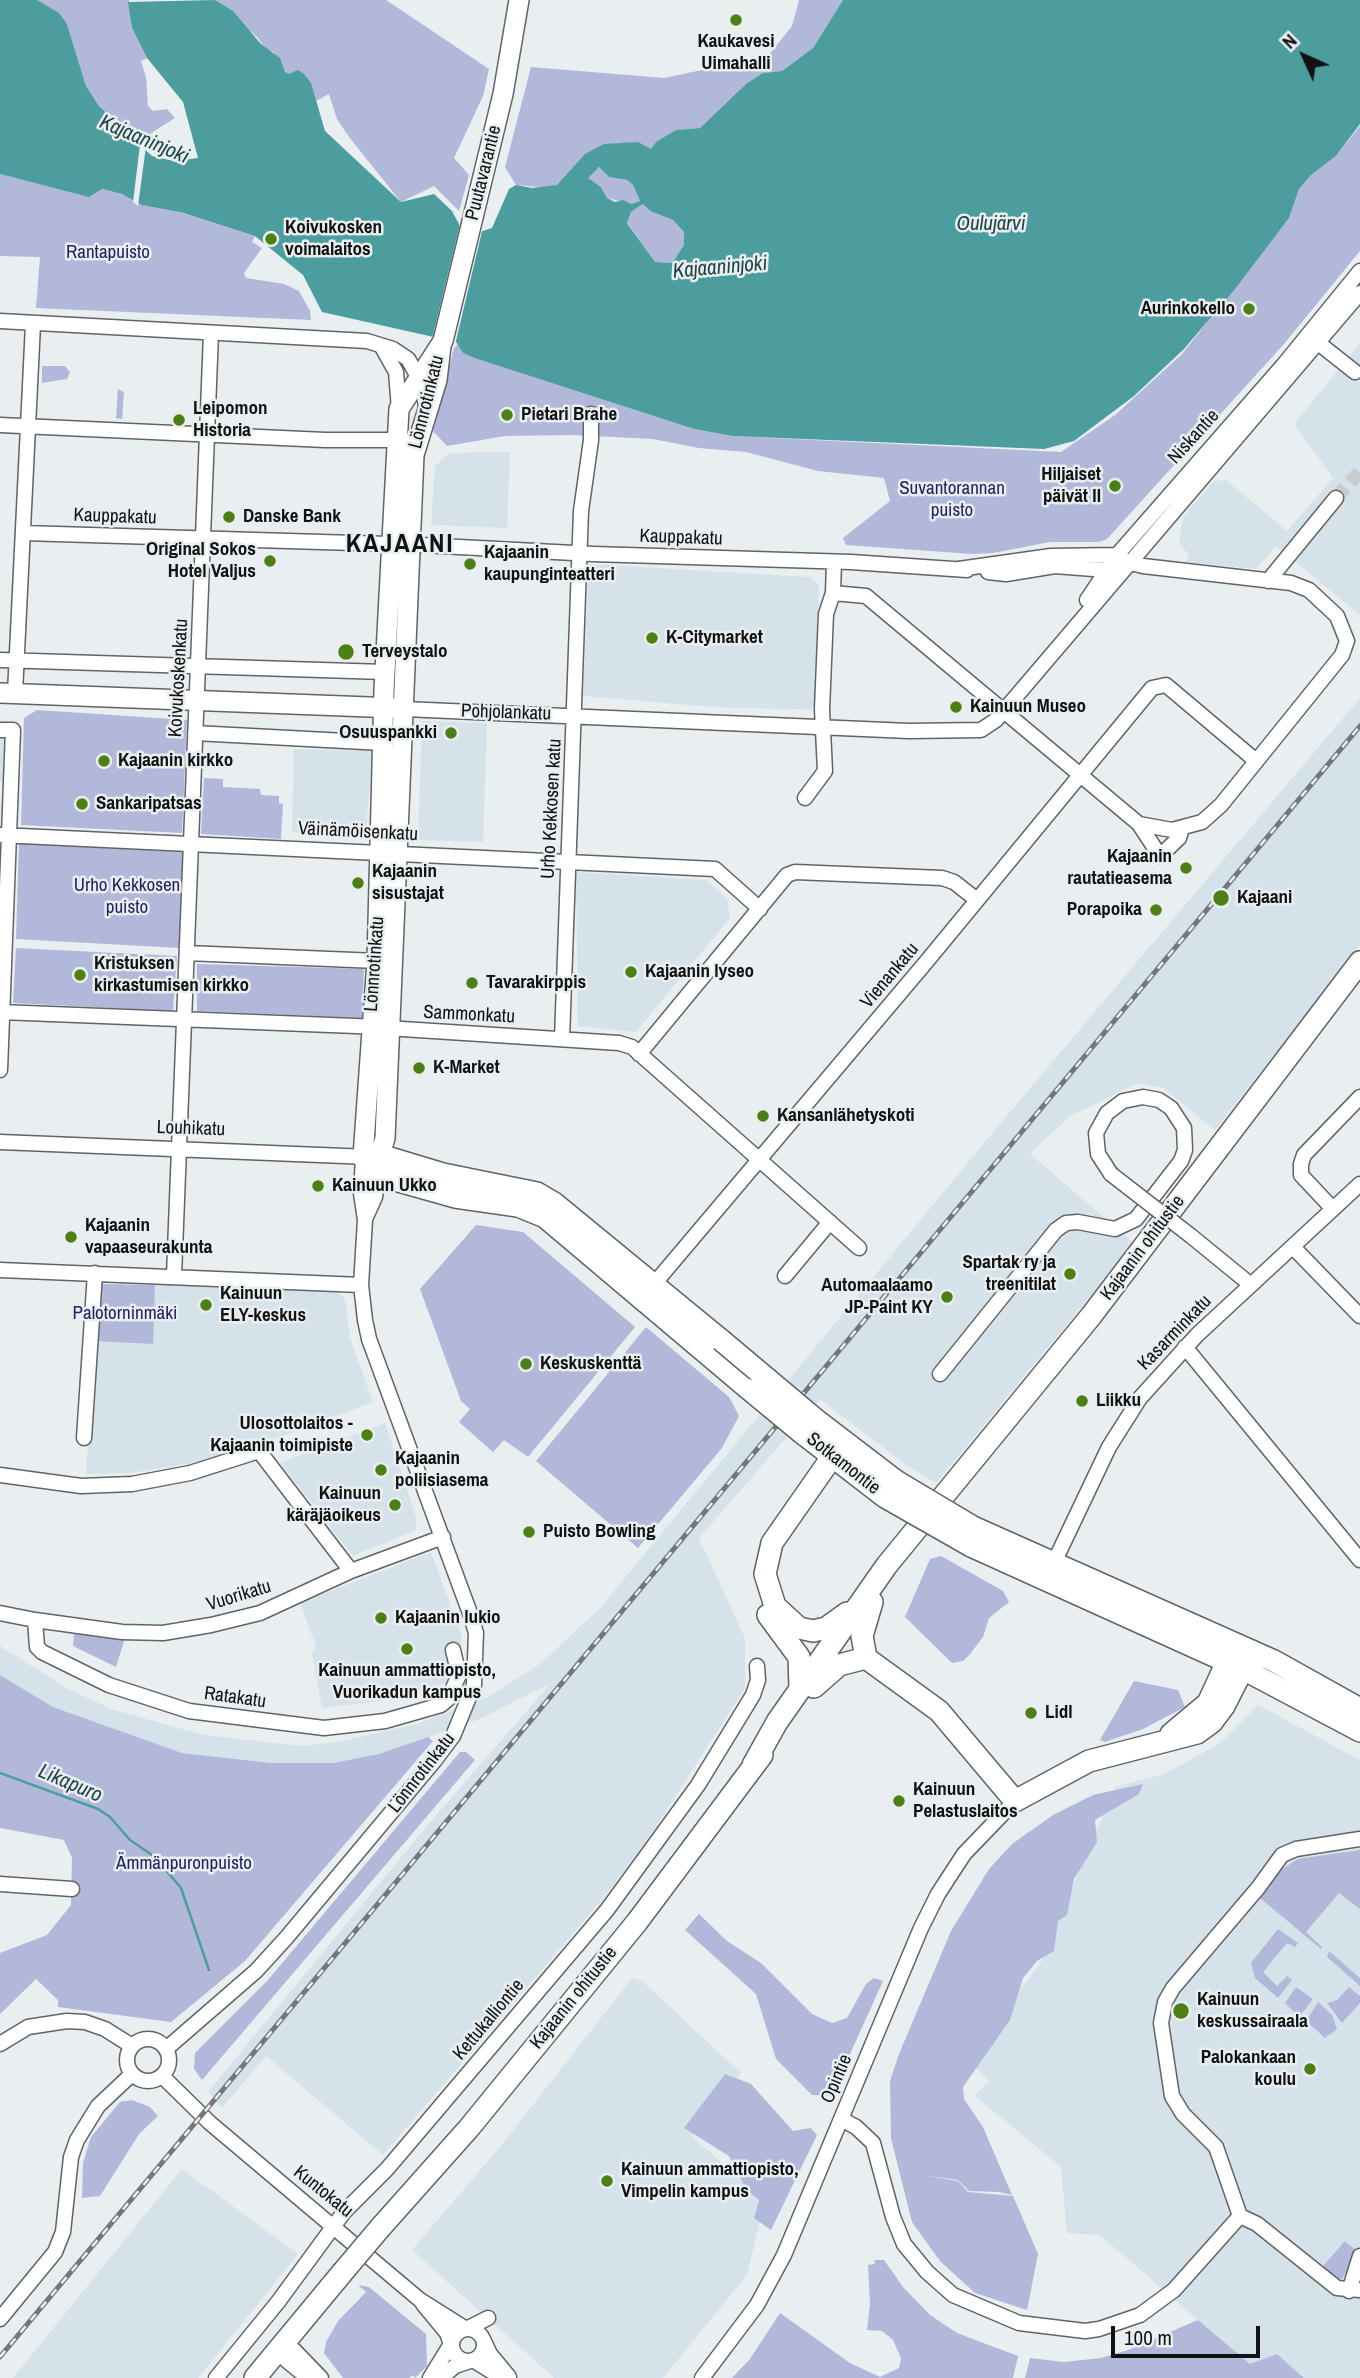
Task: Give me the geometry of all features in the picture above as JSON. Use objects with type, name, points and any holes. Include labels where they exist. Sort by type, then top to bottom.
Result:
[{"type":"highway","name":"Kajaanin ohitustie","points":[[287,2353],[385,2228],[681,1868],[753,1765],[785,1728],[807,1688],[919,1529],[1120,1279],[1360,962]]},
{"type":"highway","name":"Sotkamontie","points":[[374,1162],[455,1197],[532,1210],[545,1217],[721,1340],[830,1447],[890,1489],[972,1536],[1360,1709]]},
{"type":"highway","name":"Sotkamontie","points":[[648,1290],[750,1390],[808,1426]]},
{"type":"highway","points":[[830,1447],[772,1543],[766,1559],[765,1580],[771,1600],[779,1612],[792,1625],[807,1630],[833,1625],[866,1602]]},
{"type":"highway","points":[[830,1447],[770,1522],[757,1545],[754,1579],[761,1603],[799,1657],[807,1688],[839,1665],[870,1661]]},
{"type":"highway","points":[[866,1602],[862,1636],[870,1661],[939,1711],[1015,1801],[1089,1761],[1157,1741],[1189,1721],[1208,1703],[1239,1656]]},
{"type":"highway","name":"Sotkamontie","points":[[1239,1656],[1360,1731]]},
{"type":"highway","points":[[255,2378],[287,2353]]},
{"type":"highway","points":[[271,2378],[287,2353]]},
{"type":"main road","name":"Puutavarantie","points":[[442,343],[512,53],[519,0]]},
{"type":"main road","name":"Lönnrotinkatu","points":[[380,1029],[377,961],[404,709],[396,473],[399,409],[418,375],[442,343]]},
{"type":"main road","name":"Lönnrotinkatu","points":[[374,1162],[367,1137],[380,1029],[389,853],[383,743],[385,672],[414,455],[441,361],[442,343]]},
{"type":"main road","name":"Pohjolankatu","points":[[8,693],[404,709]]},
{"type":"street","name":"Niskantie","points":[[1314,339],[1360,271]]},
{"type":"street","name":"Niskantie","points":[[1004,709],[1066,634],[1122,559],[1314,339],[1360,293]]},
{"type":"street","points":[[0,321],[367,341],[393,349],[408,359],[418,375],[428,411]]},
{"type":"street","points":[[8,693],[17,661],[33,324]]},
{"type":"street","name":"Koivukoskenkatu","points":[[174,1276],[211,333]]},
{"type":"street","points":[[1314,339],[1355,372]]},
{"type":"street","points":[[382,347],[396,372],[399,409]]},
{"type":"street","name":"Urho Kekkosen katu","points":[[562,1039],[581,553],[591,414]]},
{"type":"street","points":[[0,425],[397,441],[419,436]]},
{"type":"street","points":[[1268,581],[1336,498]]},
{"type":"street","name":"Kauppakatu","points":[[23,533],[834,562],[1006,574],[1055,566],[1106,570],[1122,559]]},
{"type":"street","name":"Kauppakatu","points":[[960,569],[1051,556],[1122,559]]},
{"type":"street","points":[[1122,559],[1192,573],[1291,583],[1309,590],[1337,616],[1347,641],[1342,654],[1221,805],[1202,822],[1182,828],[1160,829],[1139,824]]},
{"type":"street","points":[[805,799],[825,771],[826,614],[832,593],[834,562]]},
{"type":"street","name":"Niskantie","points":[[1066,634],[1106,570]]},
{"type":"street","points":[[832,593],[866,596],[1139,824],[1160,856],[1179,838],[1182,828]]},
{"type":"street","points":[[0,660],[385,672]]},
{"type":"street","name":"Vienankatu","points":[[648,1290],[1152,688],[1166,685],[1255,760]]},
{"type":"street","name":"Pohjolankatu","points":[[404,709],[969,732],[993,722],[1004,709]]},
{"type":"street","points":[[0,1070],[7,730]]},
{"type":"street","points":[[195,733],[383,743]]},
{"type":"street","name":"Väinämöisenkatu","points":[[5,835],[715,869],[760,909]]},
{"type":"street","points":[[639,1054],[787,875],[795,872],[942,878],[954,882],[977,900]]},
{"type":"street","points":[[187,953],[377,961]]},
{"type":"street","name":"Sammonkatu","points":[[1,1012],[619,1043],[632,1047],[859,1248]]},
{"type":"street","points":[[940,1374],[1056,1230],[1066,1223],[1078,1222],[1115,1229],[1136,1219],[1175,1168],[1185,1150],[1184,1128],[1171,1108],[1160,1100],[1143,1097],[1123,1101],[1107,1113],[1096,1133],[1098,1154],[1111,1174],[1191,1236],[1251,1285]]},
{"type":"street","points":[[1333,1209],[1301,1175],[1301,1164],[1304,1155],[1360,1097]]},
{"type":"street","name":"Louhikatu","points":[[0,1142],[181,1148],[374,1162]]},
{"type":"street","name":"Lönnrotinkatu","points":[[166,2049],[256,1971],[453,1736],[474,1685],[476,1633],[369,1339],[361,1285],[365,1220],[361,1193],[374,1162]]},
{"type":"street","name":"Lönnrotinkatu","points":[[365,1220],[375,1197],[374,1162]]},
{"type":"street","name":"Kasarminkatu","points":[[1049,1572],[1122,1423],[1185,1348],[1360,1184]]},
{"type":"street","points":[[785,1276],[830,1222]]},
{"type":"street","points":[[1293,1247],[1360,1316]]},
{"type":"street","points":[[0,1270],[361,1285]]},
{"type":"street","points":[[84,1437],[94,1273]]},
{"type":"street","points":[[1185,1348],[1360,1560]]},
{"type":"street","points":[[0,1475],[82,1486],[132,1484],[190,1473],[259,1451],[352,1571]]},
{"type":"street","name":"Vuorikatu","points":[[35,1620],[122,1632],[163,1633],[260,1613],[352,1571],[443,1537]]},
{"type":"street","points":[[0,1613],[35,1620]]},
{"type":"street","name":"Ratakatu","points":[[35,1620],[37,1647],[42,1652],[109,1685],[189,1711],[324,1728],[386,1721],[441,1705],[448,1699],[458,1675],[453,1650]]},
{"type":"street","name":"Kettukalliontie","points":[[216,2378],[278,2302],[333,2226],[446,2101],[607,1910],[666,1833],[752,1695],[758,1680],[757,1666]]},
{"type":"street","name":"Opintie","points":[[702,2378],[757,2305],[783,2255],[920,1928],[938,1894],[964,1854],[1015,1801]]},
{"type":"street","points":[[1360,1839],[1296,1849],[1282,1855],[1165,2002],[1161,2040],[1172,2096],[1183,2114],[1216,2147],[1240,2216],[1257,2224],[1337,2288],[1354,2290],[1360,2256]]},
{"type":"street","points":[[0,1884],[72,1889]]},
{"type":"street","points":[[0,2044],[28,2027],[67,2021],[85,2022],[105,2029],[132,2046]]},
{"type":"street","points":[[150,2039],[166,2049],[169,2064],[162,2076],[150,2081],[132,2074],[127,2056],[132,2046],[150,2039]]},
{"type":"street","points":[[0,2319],[55,2252],[63,2232],[71,2157],[77,2140],[97,2106],[132,2074]]},
{"type":"street","name":"Kuntokatu","points":[[162,2076],[180,2097],[420,2300],[467,2329]]},
{"type":"street","points":[[841,2119],[856,2127],[873,2143],[893,2217],[904,2244],[927,2272],[953,2295],[1019,2323],[1085,2331],[1140,2315],[1174,2290],[1240,2216]]},
{"type":"street","points":[[420,2300],[452,2344],[458,2358],[473,2360],[502,2378]]},
{"type":"street","points":[[430,2378],[458,2332],[488,2318],[482,2329],[484,2342],[480,2355],[455,2366],[441,2378]]},
{"type":"street","points":[[484,2342],[510,2378]]},
{"type":"street","points":[[287,2353],[308,2378]]},
{"type":"street","points":[[287,2353],[321,2378]]},
{"type":"shaded area","points":[[1360,343],[1360,615],[1276,546],[1256,569],[1185,562],[1189,555],[1179,543],[1183,517],[1214,481],[1226,480],[1287,531],[1333,478],[1294,424]]},
{"type":"shaded area","points":[[510,452],[507,528],[431,525],[435,466],[449,453]]},
{"type":"shaded area","points":[[589,564],[810,577],[819,585],[815,705],[810,710],[712,707],[583,696]]},
{"type":"shaded area","points":[[1360,698],[1360,945],[1215,1130],[1163,1088],[1138,1083],[1070,1116],[1030,1154],[1134,1243],[936,1483],[906,1465],[820,1399],[699,1538],[745,1638],[745,1688],[656,1827],[606,1895],[383,2155],[266,2056],[222,2108],[208,2092],[426,1827],[551,1683],[480,1719],[379,1754],[333,1763],[272,1763],[182,1753],[53,1707],[0,1675],[0,1646],[68,1689],[114,1710],[204,1735],[300,1746],[337,1742],[417,1724],[488,1697],[540,1664],[600,1608],[994,1131]]},
{"type":"shaded area","points":[[422,721],[487,723],[483,842],[418,840]]},
{"type":"shaded area","points":[[0,735],[5,735],[3,781],[0,781]]},
{"type":"shaded area","points":[[294,749],[373,751],[365,837],[292,832]]},
{"type":"shaded area","name":"Kajaanin lyseo","points":[[576,872],[706,880],[727,898],[730,918],[636,1032],[578,1026]]},
{"type":"shaded area","points":[[155,1282],[338,1291],[345,1300],[350,1338],[373,1402],[292,1433],[190,1463],[131,1473],[86,1474],[94,1341],[155,1285]]},
{"type":"shaded area","points":[[385,1423],[416,1517],[416,1530],[353,1556],[280,1463]]},
{"type":"shaded area","name":"Kajaanin lukio","points":[[431,1552],[461,1634],[463,1669],[453,1681],[390,1700],[322,1708],[312,1653],[316,1646],[300,1603]]},
{"type":"shaded area","name":"Kainuun keskussairaala","points":[[1258,1705],[1360,1760],[1360,2378],[1304,2378],[1277,2354],[1250,2365],[1100,2235],[1067,2233],[1061,2167],[975,2096],[989,2081],[966,2057],[1040,1964],[1115,1787],[1164,1774],[1219,1744]]},
{"type":"shaded area","name":"Kainuun ammattiopisto, Vimpelin kampus","points":[[632,1978],[642,1981],[741,2073],[692,2137],[765,2200],[747,2275],[663,2378],[554,2378],[412,2250],[504,2142]]},
{"type":"shaded area","points":[[182,2169],[298,2254],[198,2378],[13,2378]]},
{"type":"green space","points":[[37,0],[129,0],[132,28],[147,58],[141,61],[146,77],[148,106],[153,111],[167,109],[175,118],[151,133],[146,149],[138,143],[136,135],[122,127],[99,106],[86,86],[67,24]]},
{"type":"green space","points":[[215,0],[386,0],[489,69],[483,96],[454,158],[469,175],[459,211],[434,186],[401,202],[337,119],[329,94],[316,101],[285,72],[273,52],[266,49],[257,37]]},
{"type":"green space","points":[[799,0],[843,0],[813,48],[782,71],[763,73],[747,83],[700,128],[676,130],[651,149],[604,144],[557,185],[548,188],[516,185],[505,167],[531,67],[664,78],[768,56],[792,26]]},
{"type":"green space","name":"Suvantorannan puisto","points":[[1360,126],[1360,251],[1284,344],[1107,539],[1099,542],[1050,542],[993,553],[972,554],[846,545],[843,538],[890,501],[884,478],[818,471],[746,452],[699,448],[653,439],[574,435],[505,436],[447,446],[433,431],[454,348],[458,344],[463,353],[474,358],[694,429],[731,436],[1061,452],[1115,415],[1182,354],[1289,218],[1299,189],[1311,175],[1336,156]]},
{"type":"green space","points":[[599,167],[609,177],[627,180],[633,185],[640,201],[631,204],[607,198],[601,187],[587,178]]},
{"type":"green space","name":"Rantapuisto","points":[[0,174],[44,185],[102,189],[255,236],[252,242],[262,248],[244,273],[246,278],[284,284],[299,291],[310,311],[311,320],[36,308],[40,257],[0,256]]},
{"type":"green space","points":[[643,204],[650,211],[673,220],[684,232],[684,245],[672,263],[655,262],[627,222],[631,212]]},
{"type":"green space","points":[[42,366],[65,366],[70,372],[67,379],[42,383]]},
{"type":"green space","points":[[118,389],[124,392],[122,419],[116,418]]},
{"type":"green space","points":[[37,710],[187,720],[182,833],[21,825],[24,718]]},
{"type":"green space","points":[[204,778],[223,779],[223,787],[260,789],[261,795],[279,796],[279,803],[283,804],[281,839],[201,834]]},
{"type":"green space","name":"Urho Kekkosen puisto","points":[[19,843],[183,852],[179,948],[16,939]]},
{"type":"green space","points":[[16,948],[177,956],[173,1011],[13,1003]]},
{"type":"green space","points":[[197,964],[364,969],[362,1018],[197,1011]]},
{"type":"green space","name":"Keskuskenttä","points":[[476,1225],[523,1232],[635,1327],[528,1457],[504,1440],[493,1452],[459,1422],[470,1409],[461,1401],[420,1289]]},
{"type":"green space","name":"Palotorninmäki","points":[[97,1284],[155,1285],[153,1344],[94,1341]]},
{"type":"green space","points":[[646,1327],[729,1397],[739,1416],[722,1448],[638,1548],[536,1461]]},
{"type":"green space","points":[[941,1556],[1003,1591],[1009,1602],[989,1618],[983,1637],[970,1654],[963,1661],[952,1663],[905,1617],[930,1559]]},
{"type":"green space","points":[[74,1631],[125,1638],[116,1667],[73,1646]]},
{"type":"green space","name":"Ämmänpuronpuisto","points":[[0,1675],[53,1707],[182,1753],[272,1763],[333,1763],[379,1754],[428,1737],[433,1741],[245,1961],[171,2022],[58,2007],[58,2000],[36,1979],[0,2014],[0,1953],[47,1935],[71,1905],[72,1858],[64,1840],[0,1828]]},
{"type":"green space","points":[[1134,1681],[1178,1690],[1185,1707],[1143,1729],[1105,1742],[1100,1740]]},
{"type":"green space","points":[[460,1752],[466,1752],[475,1760],[202,2080],[194,2069],[195,2053],[267,1981]]},
{"type":"green space","points":[[1143,1784],[1139,1794],[1095,1820],[1097,1842],[1074,1879],[1067,1915],[1058,1921],[1054,1951],[1037,1961],[1023,1978],[1010,2020],[963,2087],[964,2099],[983,2127],[1012,2195],[969,2191],[958,2180],[922,2175],[958,2181],[968,2192],[1013,2196],[1038,2254],[1027,2310],[975,2293],[940,2261],[912,2222],[891,2138],[890,2081],[951,1931],[989,1869],[1012,1844],[1053,1815],[1093,1795]]},
{"type":"green space","points":[[1360,1850],[1360,1909],[1339,1893],[1306,1932],[1321,1949],[1260,1898],[1281,1870],[1298,1859]]},
{"type":"green space","points":[[699,1914],[727,1941],[761,1963],[812,2014],[832,2023],[847,2018],[866,1984],[874,1978],[883,1981],[831,2096],[812,2095],[776,2059],[756,1994],[685,1930]]},
{"type":"green space","points":[[1278,1929],[1298,1943],[1295,1947],[1287,1943],[1263,1972],[1277,1986],[1287,1976],[1292,1980],[1278,1998],[1255,1978],[1251,1963]]},
{"type":"green space","points":[[1329,1951],[1360,1978],[1360,1986],[1327,1957]]},
{"type":"green space","points":[[1296,1987],[1313,1999],[1299,2017],[1285,2003]]},
{"type":"green space","points":[[1349,1987],[1360,1996],[1360,2003],[1342,2023],[1327,2003],[1337,2000]]},
{"type":"green space","points":[[1318,2002],[1332,2015],[1337,2029],[1325,2038],[1306,2021]]},
{"type":"green space","points":[[725,2074],[751,2084],[793,2131],[811,2128],[817,2135],[771,2230],[754,2218],[759,2200],[746,2189],[729,2156],[684,2128]]},
{"type":"green space","points":[[132,2100],[150,2107],[158,2116],[139,2134],[100,2196],[82,2198],[83,2163],[91,2137],[120,2102]]},
{"type":"green space","points":[[1345,2241],[1357,2251],[1342,2279],[1335,2278],[1322,2267]]},
{"type":"green space","points":[[874,2260],[884,2260],[903,2287],[930,2315],[957,2333],[1018,2356],[1013,2378],[732,2378],[750,2359],[780,2313],[850,2363],[880,2377],[899,2368],[901,2358],[893,2340],[882,2331],[867,2330],[870,2304],[868,2265],[875,2264]]},
{"type":"green space","points":[[358,2285],[369,2287],[426,2334],[427,2366],[415,2378],[413,2375],[409,2378],[343,2378],[324,2353],[326,2342],[338,2321],[366,2292]]},
{"type":"green space","points":[[1198,2320],[1250,2364],[1277,2354],[1304,2378],[1025,2378],[1030,2358],[1064,2362],[1101,2358],[1128,2350]]},
{"type":"water","name":"Oulujärvi","points":[[0,0],[37,0],[59,13],[67,24],[86,86],[99,106],[122,127],[136,135],[138,143],[152,156],[174,161],[198,158],[183,102],[147,58],[132,28],[128,2],[215,0],[233,11],[261,44],[280,58],[285,72],[289,74],[298,70],[304,74],[311,83],[325,131],[401,202],[434,194],[452,211],[461,228],[473,234],[492,228],[509,189],[516,185],[532,188],[557,185],[585,154],[604,144],[638,142],[651,149],[656,142],[676,130],[700,128],[747,83],[763,73],[782,71],[813,48],[843,0],[1360,0],[1360,124],[1336,156],[1311,175],[1299,189],[1289,218],[1235,289],[1184,349],[1134,396],[1074,441],[1044,449],[732,436],[694,429],[474,358],[463,353],[456,342],[322,312],[303,275],[255,236],[180,212],[142,205],[122,194],[102,189],[89,197],[0,174]],"holes":[[[599,167],[609,177],[627,180],[633,185],[640,201],[631,204],[607,198],[601,187],[588,178]],[[643,204],[650,211],[673,220],[684,232],[684,245],[672,263],[655,262],[627,223],[631,212]]]},
{"type":"pier","points":[[140,145],[146,146],[138,206],[133,202]]},
{"type":"pier","points":[[461,220],[474,230],[483,227],[455,345],[432,339]]},
{"type":"waterway","name":"Likapuro","points":[[0,1773],[98,1809],[110,1817],[130,1840],[155,1857],[181,1888],[209,1970]]},
{"type":"tunnel","points":[[1336,498],[1360,471]]},
{"type":"railway","points":[[0,2357],[1360,726]]},
{"type":"place","name":"Kaukavesi Uimahalli","points":[[736,20]]},
{"type":"place","name":"Koivukosken voimalaitos","points":[[271,239]]},
{"type":"place","name":"Aurinkokello","points":[[1249,309]]},
{"type":"place","name":"Pietari Brahe","points":[[507,415]]},
{"type":"place","name":"Leipomon Historia","points":[[179,420]]},
{"type":"place","name":"Hiljaiset päivät II","points":[[1115,486]]},
{"type":"place","name":"Danske Bank","points":[[229,517]]},
{"type":"place","name":"Original Sokos Hotel Valjus","points":[[270,561]]},
{"type":"place","name":"Kajaanin kaupunginteatteri","points":[[470,564]]},
{"type":"place","name":"K-Citymarket","points":[[652,638]]},
{"type":"place","name":"Terveystalo","points":[[346,652]]},
{"type":"place","name":"Kainuun Museo","points":[[956,707]]},
{"type":"place","name":"Osuuspankki","points":[[451,733]]},
{"type":"place","name":"Kajaanin kirkko","points":[[104,761]]},
{"type":"place","name":"Sankaripatsas","points":[[82,804]]},
{"type":"place","name":"Kajaanin rautatieasema","points":[[1186,868]]},
{"type":"place","name":"Kajaanin sisustajat","points":[[358,883]]},
{"type":"place","name":"Kajaani","points":[[1221,898]]},
{"type":"place","name":"Porapoika","points":[[1156,910]]},
{"type":"place","name":"Kajaanin lyseo","points":[[631,972]]},
{"type":"place","name":"Kristuksen kirkastumisen kirkko","points":[[80,975]]},
{"type":"place","name":"Tavarakirppis","points":[[472,983]]},
{"type":"place","name":"K-Market","points":[[419,1068]]},
{"type":"place","name":"Kansanlähetyskoti","points":[[763,1116]]},
{"type":"place","name":"Kainuun Ukko","points":[[318,1186]]},
{"type":"place","name":"Kajaanin vapaaseurakunta","points":[[71,1237]]},
{"type":"place","name":"Spartak ry ja treenitilat","points":[[1070,1274]]},
{"type":"place","name":"Automaalaamo JP-Paint KY","points":[[947,1297]]},
{"type":"place","name":"Kainuun ELY-keskus","points":[[206,1305]]},
{"type":"place","name":"Keskuskenttä","points":[[526,1364]]},
{"type":"place","name":"Liikku","points":[[1082,1401]]},
{"type":"place","name":"Ulosottolaitos - Kajaanin toimipiste","points":[[367,1435]]},
{"type":"place","name":"Kajaanin poliisiasema","points":[[381,1470]]},
{"type":"place","name":"Kainuun käräjäoikeus","points":[[395,1505]]},
{"type":"place","name":"Puisto Bowling","points":[[529,1532]]},
{"type":"place","name":"Kajaanin lukio","points":[[381,1618]]},
{"type":"place","name":"Kainuun ammattiopisto, Vuorikadun kampus","points":[[407,1649]]},
{"type":"place","name":"Lidl","points":[[1031,1713]]},
{"type":"place","name":"Kainuun Pelastuslaitos","points":[[899,1801]]},
{"type":"place","name":"Kainuun keskussairaala","points":[[1181,2011]]},
{"type":"place","name":"Palokankaan koulu","points":[[1310,2069]]},
{"type":"place","name":"Kainuun ammattiopisto, Vimpelin kampus","points":[[607,2181]]},
{"type":"district","name":"KAJAANI","points":[[400,545]]},
{"type":"water label","name":"Kajaaninjoki","points":[[144,140]]},
{"type":"water label","name":"Kajaaninjoki","points":[[720,268]]}]
